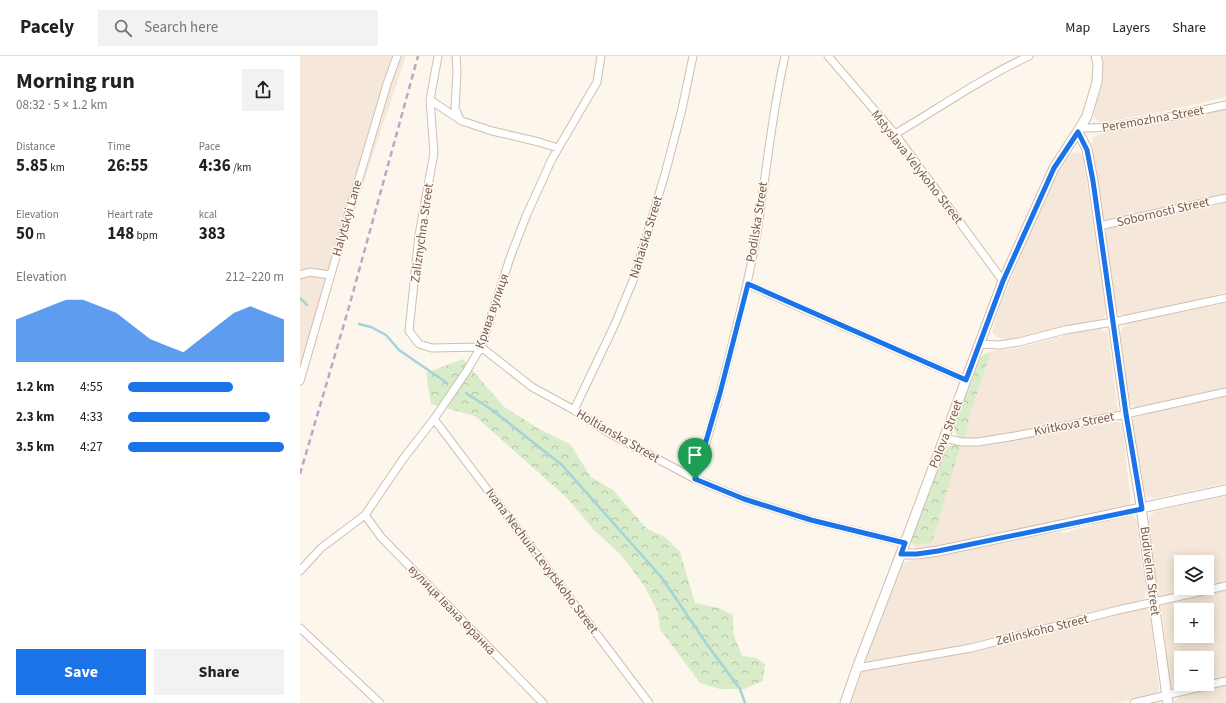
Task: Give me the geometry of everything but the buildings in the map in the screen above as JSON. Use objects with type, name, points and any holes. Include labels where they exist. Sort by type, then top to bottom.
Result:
[{"type":"street","name":"Halytskyi Lane","points":[[300,381],[330,275],[385,91],[397,56]]},
{"type":"street","name":"Zaliznychna Street","points":[[438,56],[430,100],[434,153],[419,235],[409,332],[419,344],[432,348],[481,348]]},
{"type":"street","points":[[456,56],[457,71],[455,108],[460,120]]},
{"type":"street","name":"Крива вулиця","points":[[300,571],[321,548],[365,515],[403,459],[434,419],[481,348],[511,255],[527,214],[552,159],[597,82],[601,56]]},
{"type":"street","name":"Nahaiska Street","points":[[574,410],[615,324],[634,278],[665,174],[682,109],[693,56]]},
{"type":"street","name":"Podilska Street","points":[[695,479],[720,393],[748,284],[771,130],[780,77],[786,56]]},
{"type":"street","name":"Mstyslava Velykoho Street","points":[[828,56],[895,134],[1003,281]]},
{"type":"street","points":[[895,134],[1015,62],[1029,56]]},
{"type":"street","points":[[1079,130],[1087,116],[1097,82],[1098,63],[1096,56]]},
{"type":"street","points":[[430,100],[460,120],[492,131],[558,148]]},
{"type":"street","name":"Peremozhna Street","points":[[1079,130],[1113,127],[1201,112],[1226,105]]},
{"type":"street","name":"Budivelna Street","points":[[1079,130],[1087,150],[1099,226],[1126,414],[1142,509],[1167,699]]},
{"type":"street","name":"Polova Street","points":[[845,703],[1003,281],[1054,168],[1079,130]]},
{"type":"street","name":"Sobornosti Street","points":[[1099,226],[1226,198]]},
{"type":"street","points":[[300,275],[310,272],[330,275]]},
{"type":"street","points":[[748,284],[966,380]]},
{"type":"street","points":[[980,344],[999,345],[1019,342],[1065,330],[1113,322],[1226,298]]},
{"type":"street","name":"Holtianska Street","points":[[481,348],[532,387],[574,410],[609,433],[695,479],[744,499],[811,520],[905,543]]},
{"type":"street","name":"Kvitkova Street","points":[[944,438],[962,442],[978,442],[1015,436],[1226,392]]},
{"type":"street","name":"Ivana Nechuia-Levytskoho Street","points":[[434,419],[649,703]]},
{"type":"street","points":[[901,554],[917,554],[938,551],[1226,490]]},
{"type":"street","name":"вулиця Івана Франка","points":[[365,515],[381,537],[543,703]]},
{"type":"street","name":"Zelinskoho Street","points":[[857,668],[971,648],[1154,602],[1226,586]]},
{"type":"street","points":[[300,628],[380,703]]},
{"type":"street","points":[[1134,703],[1167,699],[1226,682]]},
{"type":"shaded area","points":[[300,56],[406,56],[300,373]]},
{"type":"shaded area","points":[[1102,56],[1226,56],[1226,97],[1161,112],[1112,121],[1104,124],[1097,121],[1094,116],[1103,76]]},
{"type":"shaded area","points":[[1226,108],[1226,195],[1105,221],[1092,144],[1093,138],[1099,134],[1123,128]]},
{"type":"shaded area","points":[[1077,152],[1081,154],[1083,158],[1106,315],[1102,319],[1007,340],[995,336],[992,332],[1000,306],[1048,189],[1067,157],[1071,153]]},
{"type":"shaded area","points":[[1226,203],[1226,292],[1198,300],[1130,315],[1117,313],[1106,235],[1107,229]]},
{"type":"shaded area","points":[[1226,303],[1226,389],[1138,409],[1133,406],[1129,402],[1120,333],[1123,327],[1130,322]]},
{"type":"shaded area","points":[[1097,329],[1104,330],[1108,333],[1118,412],[986,438],[961,438],[956,434],[954,427],[975,371],[981,357],[985,354],[995,350],[1012,349],[1042,342],[1078,331]]},
{"type":"shaded area","points":[[1226,395],[1226,483],[1162,497],[1148,497],[1143,488],[1132,423],[1133,419],[1140,414]]},
{"type":"shaded area","points":[[1117,422],[1121,423],[1122,428],[1130,494],[1129,505],[951,544],[916,549],[913,545],[911,538],[948,447],[955,445],[989,444],[1080,427]]},
{"type":"shaded area","points":[[1226,496],[1226,583],[1214,586],[1214,555],[1174,555],[1174,595],[1165,597],[1160,595],[1157,589],[1148,523],[1150,515],[1161,510]]},
{"type":"shaded area","points":[[1132,516],[1137,521],[1140,552],[1146,586],[1144,600],[1096,614],[961,648],[867,662],[868,652],[897,574],[901,566],[906,562],[1058,531],[1063,533],[1091,526],[1094,522]]},
{"type":"shaded area","points":[[1226,590],[1226,678],[1214,681],[1214,651],[1174,651],[1174,691],[1171,690],[1168,676],[1162,603],[1201,595],[1214,595],[1214,592]]},
{"type":"shaded area","points":[[1147,608],[1150,612],[1159,691],[1156,695],[1117,703],[850,703],[861,670],[971,650]]},
{"type":"shaded area","points":[[1226,686],[1226,703],[1173,703],[1180,697],[1205,691],[1214,691],[1214,689]]},
{"type":"green space","points":[[991,352],[971,411],[964,438],[961,438],[956,434],[954,427],[957,415],[981,357]]},
{"type":"green space","points":[[463,359],[503,406],[539,429],[570,444],[591,477],[613,490],[647,529],[665,537],[680,552],[695,603],[719,608],[733,615],[733,633],[742,656],[756,658],[765,664],[763,681],[744,689],[720,689],[700,683],[660,629],[658,612],[645,587],[621,555],[595,531],[566,497],[475,416],[431,404],[426,373]]},
{"type":"green space","points":[[961,444],[932,542],[913,545],[911,538],[938,466],[948,447]]},
{"type":"waterway","points":[[300,298],[307,305]]},
{"type":"waterway","points":[[359,324],[371,327],[386,335],[399,350],[447,383]]},
{"type":"waterway","points":[[466,393],[492,410],[562,465],[662,578],[706,643],[740,689],[745,703]]},
{"type":"railway","points":[[300,474],[349,307],[418,56]]},
{"type":"route","points":[[1078,132],[1087,150],[1093,181],[1126,414],[1142,509],[938,551],[917,554],[901,554],[905,543],[811,520],[744,499],[695,479],[706,445],[748,284],[966,380],[1003,281],[1054,168],[1078,132]]}]
